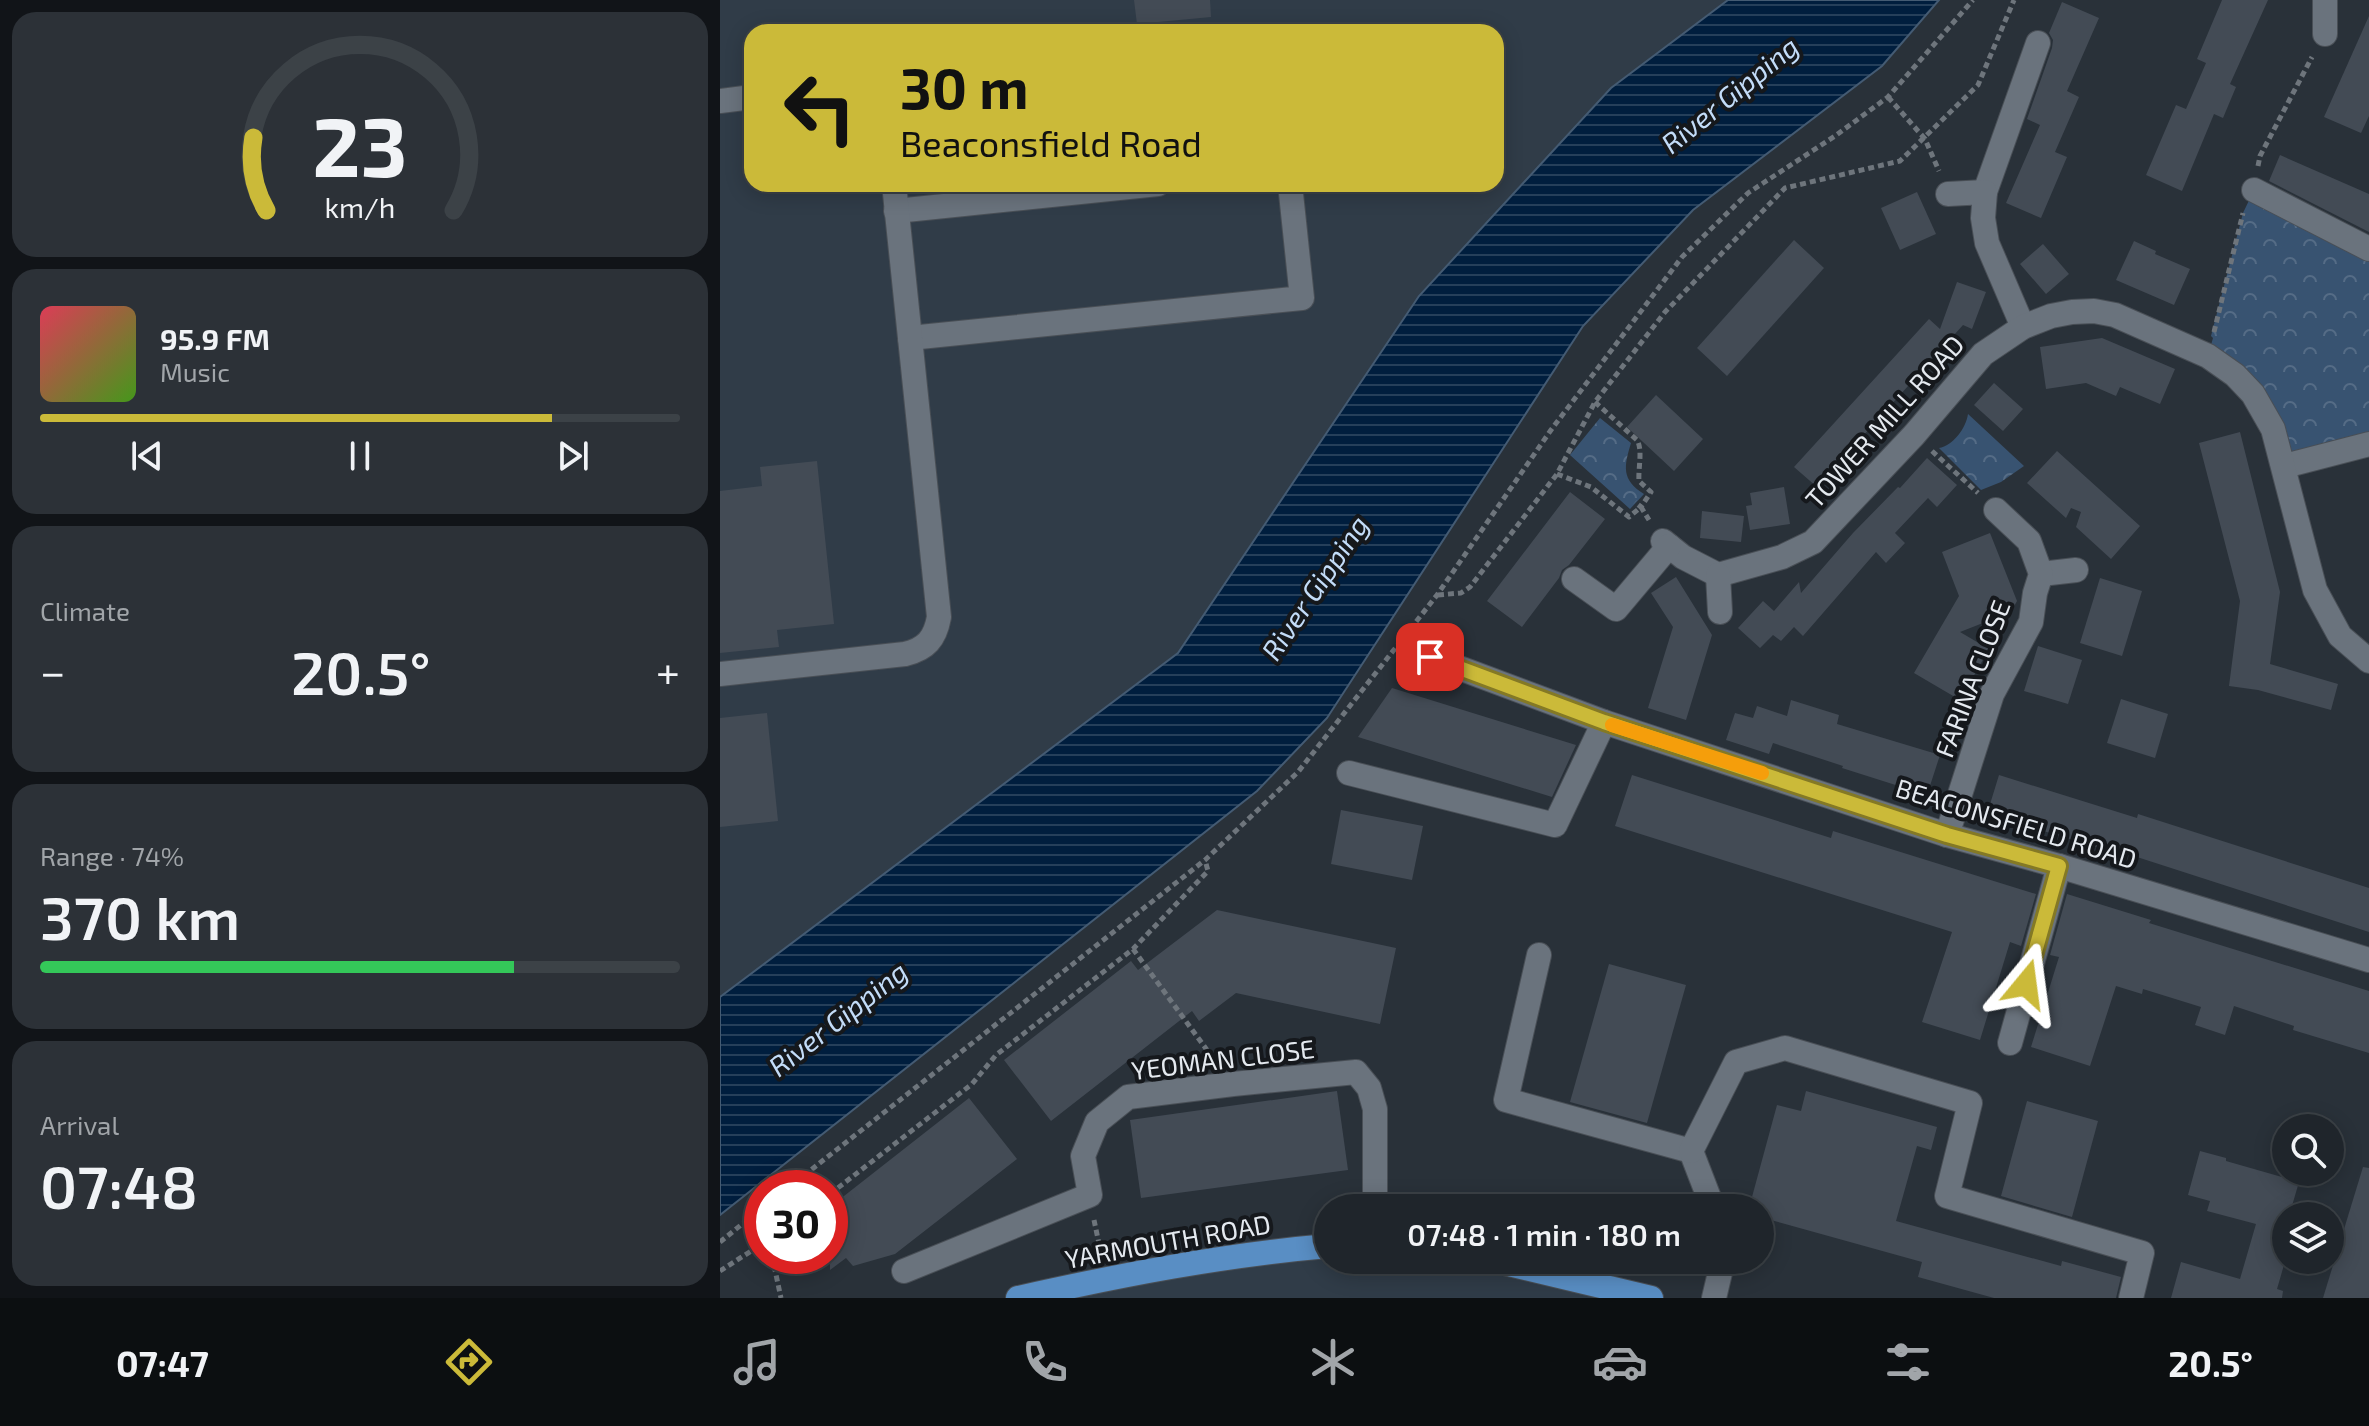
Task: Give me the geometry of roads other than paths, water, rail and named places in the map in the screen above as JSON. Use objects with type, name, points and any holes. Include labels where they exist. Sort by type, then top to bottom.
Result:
[{"type":"main road","name":"YARMOUTH ROAD","points":[[1018,1298],[1186,1263],[1314,1247]]},
{"type":"main road","points":[[1551,1274],[1651,1298]]},
{"type":"street","points":[[2325,0],[2325,34]]},
{"type":"street","points":[[2023,327],[1987,243],[1983,218],[1985,192],[2038,43]]},
{"type":"street","points":[[720,101],[744,98]]},
{"type":"street","points":[[2254,190],[2369,249]]},
{"type":"street","points":[[720,674],[905,654],[917,651],[932,640],[939,617],[895,192]]},
{"type":"street","points":[[896,211],[1080,192]]},
{"type":"street","points":[[910,338],[1302,298],[1291,192]]},
{"type":"street","points":[[1948,194],[1985,192]]},
{"type":"street","name":"TOWER MILL ROAD","points":[[1718,575],[1782,557],[1813,542],[1914,435],[1983,354],[2023,327],[2051,316],[2094,311],[2115,315],[2208,356],[2235,375],[2259,402],[2273,429],[2285,466],[2297,527],[2315,590],[2340,636],[2369,661]]},
{"type":"street","points":[[2285,466],[2369,444]]},
{"type":"street","points":[[1996,510],[2029,541],[2041,574],[2076,570]]},
{"type":"street","points":[[1574,579],[1616,609],[1666,544],[1683,557],[1718,575],[1720,612]]},
{"type":"street","name":"FARINA CLOSE","points":[[1947,835],[1992,694],[2031,622],[2041,574]]},
{"type":"street","name":"BEACONSFIELD ROAD","points":[[1430,657],[1604,722],[1947,835],[2369,960]]},
{"type":"street","points":[[1349,773],[1555,825],[1604,722]]},
{"type":"street","points":[[2010,1043],[2059,866]]},
{"type":"street","points":[[1539,955],[1506,1100],[1691,1151]]},
{"type":"street","points":[[1708,1194],[1691,1151],[1736,1062],[1785,1048],[1970,1103],[1947,1196],[2142,1253],[2131,1298]]},
{"type":"street","name":"YEOMAN CLOSE","points":[[904,1271],[1090,1195],[1083,1156],[1097,1122],[1128,1097],[1356,1072],[1369,1088],[1375,1109],[1375,1194]]},
{"type":"street","points":[[1714,1298],[1720,1274]]},
{"type":"water","name":"River Gipping","points":[[1728,0],[1939,0],[1882,66],[1693,210],[1583,326],[1327,718],[1257,791],[777,1170],[744,1170],[744,1196],[720,1215],[720,997],[1178,653],[1419,296],[1611,88]]}]
